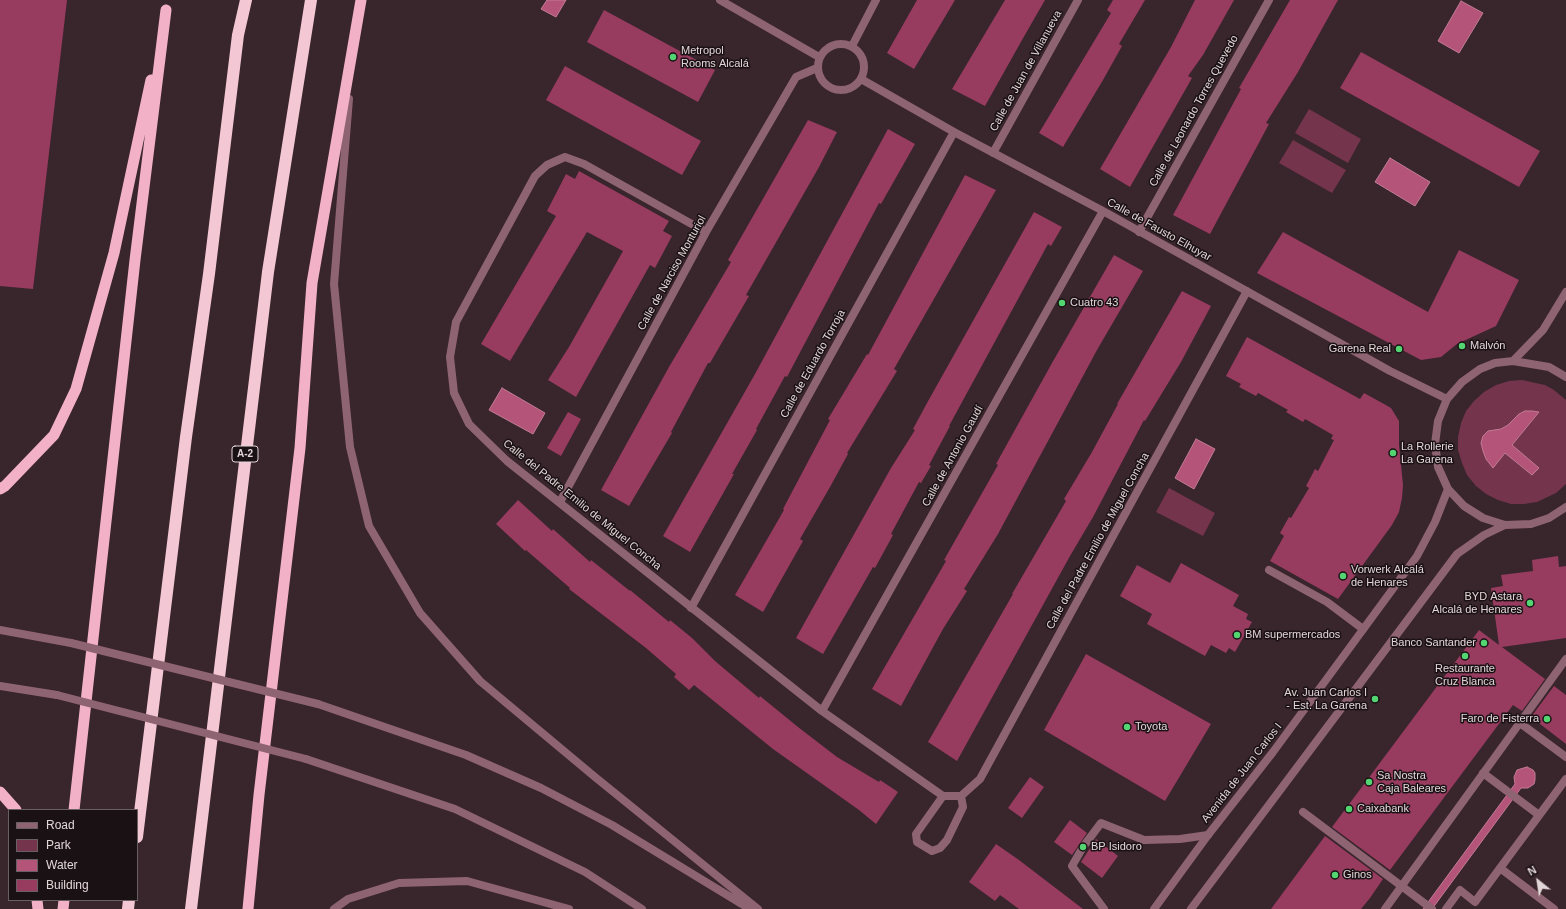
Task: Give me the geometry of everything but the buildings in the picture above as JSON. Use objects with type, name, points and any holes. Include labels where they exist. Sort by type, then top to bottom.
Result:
[{"type":"highway","points":[[138,829],[186,437],[209,274],[238,35],[246,0]]},
{"type":"highway","name":"A-2","points":[[191,909],[268,272],[310,0]]},
{"type":"highway","points":[[248,909],[259,795],[300,448],[312,283],[361,0]]},
{"type":"highway","points":[[0,489],[5,486],[54,434],[76,389],[114,254],[168,5]]},
{"type":"highway","points":[[74,809],[134,268],[168,5]]},
{"type":"highway","points":[[0,792],[15,809]]},
{"type":"street","points":[[720,0],[819,57]]},
{"type":"street","points":[[852,46],[876,0]]},
{"type":"street","name":"Calle de Juan de Villanueva","points":[[993,153],[1078,0]]},
{"type":"street","name":"Calle de Leonardo Torres Quevedo","points":[[1139,232],[1269,0]]},
{"type":"street","points":[[840,43],[852,46],[861,55],[864,68],[861,79],[854,86],[843,90],[832,88],[822,82],[817,68],[819,57],[827,47],[840,43]]},
{"type":"street","points":[[352,53],[334,284],[350,447],[369,526],[420,613],[480,681],[595,777],[758,909]]},
{"type":"street","name":"Calle de Narciso Monturiol","points":[[560,502],[706,232],[796,77],[817,68]]},
{"type":"street","name":"Calle de Fausto Elhuyar","points":[[861,79],[954,132],[1247,290],[1390,371],[1447,399]]},
{"type":"street","name":"Calle de Eduardo Torroja","points":[[691,608],[954,132]]},
{"type":"street","name":"Calle del Padre Emilio de Miguel Concha","points":[[706,232],[584,164],[565,157],[547,165],[535,176],[456,322],[450,357],[454,393],[469,424],[507,461],[822,711],[943,796]]},
{"type":"street","name":"Calle de Antonio Gaudí","points":[[822,711],[1103,211]]},
{"type":"street","name":"Calle del Padre Emilio de Miguel Concha","points":[[962,796],[980,779],[1247,290]]},
{"type":"street","points":[[1513,361],[1543,330],[1566,292]]},
{"type":"street","points":[[1566,377],[1549,367],[1513,361],[1495,363],[1480,369],[1462,382],[1447,399],[1438,421],[1434,444],[1438,467],[1448,489],[1464,506],[1483,518],[1505,525],[1531,524],[1549,518],[1566,508]]},
{"type":"street","name":"Avenida de Juan Carlos I","points":[[1154,909],[1208,835],[1273,752],[1417,556],[1435,522],[1448,489]]},
{"type":"street","points":[[1191,909],[1457,554],[1484,535],[1505,525]]},
{"type":"street","points":[[1269,570],[1327,602],[1363,629]]},
{"type":"street","points":[[0,630],[71,643],[318,704],[466,755],[541,788],[612,825],[750,909]]},
{"type":"street","points":[[1385,909],[1566,659]]},
{"type":"street","points":[[0,686],[57,695],[306,759],[455,809],[585,872],[642,909]]},
{"type":"street","points":[[1520,722],[1566,757]]},
{"type":"street","points":[[1483,773],[1538,815]]},
{"type":"street","points":[[1446,909],[1460,890],[1475,902],[1566,779]]},
{"type":"street","points":[[943,796],[962,796],[963,807],[947,840],[940,848],[932,851],[917,842],[916,834],[943,796]]},
{"type":"street","points":[[1303,812],[1432,909]]},
{"type":"street","points":[[1104,909],[1072,866],[1083,847],[1101,823],[1144,840],[1180,839],[1208,835]]},
{"type":"street","points":[[1500,868],[1554,909]]},
{"type":"street","points":[[334,909],[348,899],[399,883],[468,881],[569,909]]},
{"type":"green space","points":[[1309,109],[1361,139],[1348,163],[1295,133]]},
{"type":"green space","points":[[1293,140],[1346,170],[1332,193],[1279,163]]},
{"type":"green space","points":[[1522,380],[1545,385],[1566,400],[1566,484],[1556,493],[1537,502],[1511,504],[1486,494],[1476,486],[1467,475],[1458,450],[1458,437],[1461,423],[1466,411],[1484,392],[1496,385],[1509,381]],"holes":[[[1538,412],[1512,445],[1539,468],[1532,475],[1505,453],[1488,432],[1501,429],[1508,425],[1519,414]]]},
{"type":"green space","points":[[1169,488],[1215,513],[1203,536],[1156,512]]},
{"type":"water","points":[[547,0],[566,0],[556,17],[541,9]]},
{"type":"water","points":[[1461,1],[1483,13],[1459,53],[1438,41]]},
{"type":"water","points":[[1390,158],[1430,182],[1415,206],[1375,182]]},
{"type":"water","points":[[502,388],[545,413],[533,434],[489,410]]},
{"type":"water","points":[[1525,411],[1539,412],[1512,445],[1539,468],[1532,475],[1505,453],[1493,468],[1486,459],[1483,451],[1481,443],[1483,436],[1488,431],[1501,429],[1508,425],[1519,414]]},
{"type":"water","points":[[1196,439],[1215,449],[1194,489],[1175,478]]},
{"type":"water","points":[[1527,767],[1535,773],[1534,784],[1528,788],[1521,788],[1432,909],[1423,909],[1515,784],[1514,777],[1517,770]]},
{"type":"place","name":"Metropol Rooms Alcalá","points":[[673,57]]},
{"type":"place","name":"Cuatro 43","points":[[1062,303]]},
{"type":"place","name":"Malvón","points":[[1462,346]]},
{"type":"place","name":"Garena Real","points":[[1399,349]]},
{"type":"place","name":"La Rollerie La Garena","points":[[1393,453]]},
{"type":"place","name":"Vorwerk Alcalá de Henares","points":[[1343,576]]},
{"type":"place","name":"BYD Astara Alcalá de Henares","points":[[1530,603]]},
{"type":"place","name":"BM supermercados","points":[[1237,635]]},
{"type":"place","name":"Banco Santander","points":[[1484,643]]},
{"type":"place","name":"Restaurante Cruz Blanca","points":[[1465,656]]},
{"type":"place","name":"Av. Juan Carlos I - Est. La Garena","points":[[1375,699]]},
{"type":"place","name":"Faro de Fisterra","points":[[1547,719]]},
{"type":"place","name":"Toyota","points":[[1127,727]]},
{"type":"place","name":"Sa Nostra Caja Baleares","points":[[1369,782]]},
{"type":"place","name":"Caixabank","points":[[1349,809]]},
{"type":"place","name":"BP Isidoro","points":[[1083,847]]},
{"type":"place","name":"Ginos","points":[[1335,875]]}]
